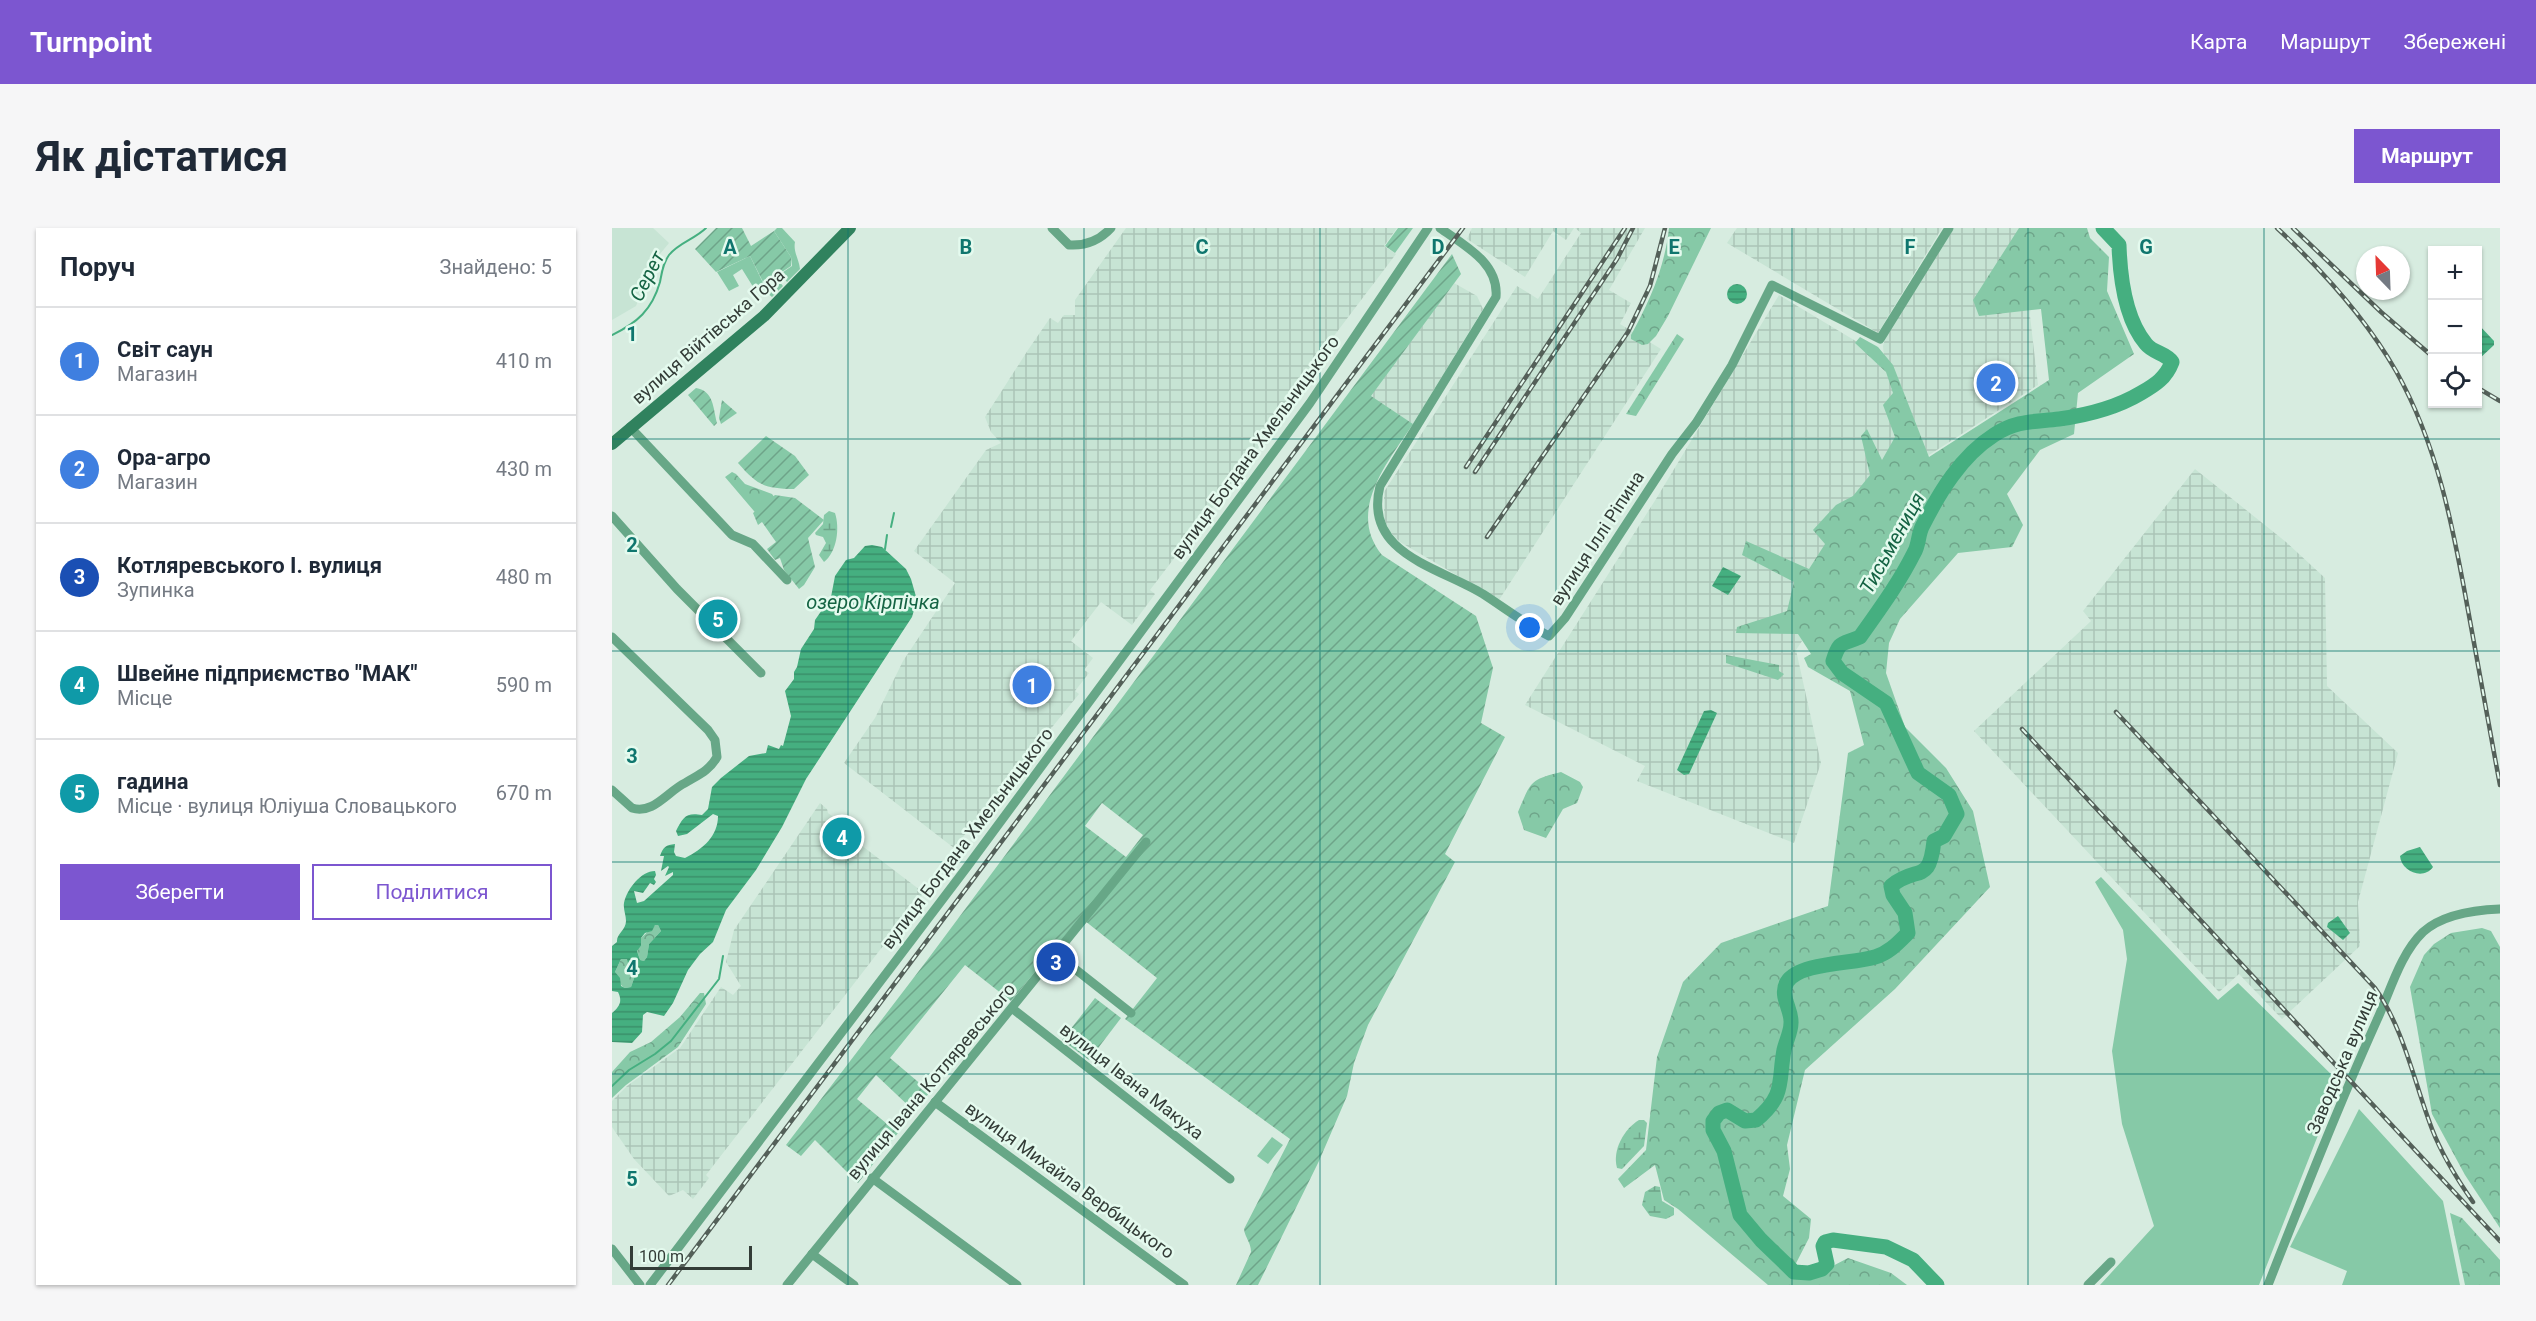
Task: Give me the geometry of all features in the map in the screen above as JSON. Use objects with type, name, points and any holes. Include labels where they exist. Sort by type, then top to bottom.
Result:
[{"type":"street","name":"вулиця Війтівська Гора","points":[[612,444],[764,316],[850,228]]},
{"type":"street","points":[[1052,228],[1069,245],[1075,246],[1097,240],[1112,228]]},
{"type":"street","name":"вулиця Богдана Хмельницького","points":[[650,1285],[967,867],[1296,422],[1428,228]]},
{"type":"street","name":"вулиця Іллі Ріпина","points":[[1440,228],[1489,268],[1496,283],[1496,297],[1380,486],[1377,499],[1378,517],[1386,536],[1404,553],[1483,594],[1521,622],[1549,636],[1565,618],[1672,454],[1696,423],[1732,364],[1772,285],[1880,339],[1949,228]]},
{"type":"street","points":[[630,427],[732,536],[753,544],[786,580]]},
{"type":"street","points":[[612,516],[677,589],[760,673]]},
{"type":"street","points":[[612,638],[708,730],[715,740],[717,757],[705,772],[684,783],[646,809],[632,808],[612,790]]},
{"type":"street","name":"вулиця Івана Котляревського","points":[[787,1285],[1146,842]]},
{"type":"street","name":"Заводська вулиця","points":[[2268,1285],[2350,1081],[2410,950],[2421,934],[2440,920],[2470,912],[2500,909]]},
{"type":"street","points":[[1056,954],[1131,1013]]},
{"type":"street","name":"вулиця Івана Макуха","points":[[1013,1008],[1230,1179]]},
{"type":"street","name":"вулиця Михайла Вербицького","points":[[935,1102],[1184,1285]]},
{"type":"street","points":[[872,1178],[1017,1285]]},
{"type":"street","points":[[612,1249],[640,1285]]},
{"type":"street","points":[[812,1254],[854,1285]]},
{"type":"street","points":[[2088,1285],[2111,1262]]},
{"type":"shaded area","points":[[612,228],[653,228],[669,243],[655,260],[636,306],[612,320]]},
{"type":"shaded area","points":[[1126,228],[1397,228],[1384,246],[1396,254],[1302,378],[1306,385],[1150,590],[1155,594],[1132,625],[1101,602],[1071,641],[1093,658],[1084,670],[1089,673],[1075,691],[1079,694],[954,848],[844,763],[875,718],[903,661],[955,583],[914,551],[986,450],[1001,443],[991,432],[985,417],[1028,350],[1050,318],[1058,323],[1064,315],[1075,315],[1075,300]]},
{"type":"shaded area","points":[[1472,228],[1574,228],[1566,240],[1553,231],[1525,277],[1467,239]]},
{"type":"shaded area","points":[[1575,228],[1645,228],[1609,290],[1631,303],[1620,324],[1661,349],[1499,600],[1400,542],[1390,532],[1384,518],[1384,492],[1517,286],[1538,299],[1581,233]]},
{"type":"shaded area","points":[[1737,228],[1942,228],[1878,333],[1727,243]]},
{"type":"shaded area","points":[[1954,228],[2034,228],[2030,316],[2038,385],[1926,457],[1796,650],[1821,763],[1794,843],[1637,781],[1645,766],[1525,705],[1656,499],[1779,295],[1884,358],[1883,346],[1886,335]]},
{"type":"shaded area","points":[[1454,283],[1477,296],[1483,309],[1413,424],[1370,396]]},
{"type":"shaded area","points":[[2195,469],[2286,542],[2325,578],[2327,686],[2398,753],[2358,902],[2360,946],[2282,1019],[2239,974],[2219,992],[1974,731],[2091,621],[2083,611]]},
{"type":"shaded area","points":[[820,803],[828,813],[856,834],[853,839],[924,893],[706,1175],[709,1178],[693,1199],[683,1190],[669,1196],[634,1159],[612,1127],[612,1101],[627,1086],[680,1048],[721,987],[733,995],[741,986],[726,962],[734,930]]},
{"type":"green space","points":[[716,228],[742,228],[751,246],[774,231],[791,257],[791,266],[764,284],[750,256],[716,272],[695,249]]},
{"type":"green space","points":[[782,228],[795,242],[800,269],[787,282],[782,276],[778,280],[783,286],[772,297],[760,287],[755,290],[742,269],[733,275],[739,286],[729,291],[717,272],[750,256],[764,285],[792,266],[791,257],[774,231]]},
{"type":"green space","points":[[1398,228],[1413,228],[1395,253],[1385,246]]},
{"type":"green space","points":[[1669,228],[1711,228],[1668,316],[1656,336],[1648,344],[1642,345],[1631,339],[1631,335],[1656,283]]},
{"type":"green space","points":[[2019,228],[2087,228],[2090,238],[2109,257],[2107,291],[2134,354],[2078,393],[2074,434],[2040,450],[2007,494],[2023,525],[2012,547],[1958,553],[1900,619],[1889,643],[1886,673],[1905,727],[1946,768],[1973,811],[1990,887],[1895,989],[1805,1070],[1787,1145],[1790,1169],[1783,1196],[1811,1219],[1809,1238],[1791,1273],[1806,1280],[1848,1258],[1891,1273],[1907,1285],[1768,1285],[1678,1209],[1664,1200],[1655,1165],[1624,1188],[1618,1179],[1646,1150],[1657,1057],[1683,982],[1721,943],[1828,906],[1848,753],[1864,745],[1850,691],[1808,667],[1804,658],[1811,654],[1798,634],[1736,633],[1737,627],[1787,611],[1794,582],[1742,555],[1746,541],[1809,569],[1825,544],[1813,530],[1836,505],[1853,496],[1870,475],[1861,436],[1867,429],[1882,460],[1895,437],[1883,405],[1893,393],[1886,372],[1855,343],[1860,337],[1878,347],[1893,365],[1929,457],[2049,380],[2041,309],[1979,316],[1973,300]]},
{"type":"green space","points":[[1452,254],[1461,274],[1371,396],[1413,424],[1375,487],[1369,504],[1368,521],[1372,538],[1382,555],[1476,616],[1493,668],[1481,723],[1505,737],[1445,854],[1455,862],[1368,1025],[1354,1063],[1347,1096],[1319,1161],[1258,1285],[1236,1285],[1251,1252],[1244,1229],[1290,1139],[1125,1019],[1157,978],[1080,917],[1011,1001],[965,965],[890,1058],[930,1092],[914,1111],[876,1075],[857,1099],[898,1133],[858,1183],[815,1140],[801,1156],[786,1145],[928,959]],"holes":[[[1102,803],[1143,835],[1126,857],[1085,826]]]},
{"type":"green space","points":[[1677,334],[1684,339],[1636,416],[1626,414]]},
{"type":"green space","points":[[696,388],[710,396],[717,423],[714,426],[688,395]]},
{"type":"green space","points":[[722,400],[737,413],[721,424],[719,418]]},
{"type":"green space","points":[[766,436],[795,456],[809,475],[794,489],[775,488],[762,484],[751,477],[738,463]]},
{"type":"green space","points":[[732,472],[745,484],[772,494],[775,498],[765,524],[725,477]]},
{"type":"green space","points":[[775,495],[795,498],[824,520],[808,538],[815,567],[799,589],[784,570],[780,558],[775,560],[767,549],[776,542],[762,522],[758,525],[753,513]]},
{"type":"green space","points":[[829,511],[835,513],[837,532],[835,546],[824,562],[819,555],[826,543],[823,537],[815,533],[823,524],[824,515]]},
{"type":"green space","points":[[1726,655],[1779,665],[1779,671],[1784,674],[1778,680],[1726,663]]},
{"type":"green space","points":[[1561,772],[1580,782],[1583,787],[1577,803],[1563,809],[1546,838],[1524,830],[1518,812],[1529,788],[1543,777]]},
{"type":"green space","points":[[2101,877],[2218,1000],[2238,983],[2339,1082],[2259,1285],[2100,1285],[2154,1226],[2122,1124],[2112,1051],[2127,959],[2123,930],[2095,882]]},
{"type":"green space","points":[[655,925],[658,925],[661,931],[649,944],[647,957],[644,961],[640,960],[637,951],[641,946],[641,938]]},
{"type":"green space","points":[[2482,928],[2491,931],[2500,947],[2500,1228],[2465,1175],[2432,1114],[2410,987],[2424,955],[2434,944],[2451,933]]},
{"type":"green space","points":[[621,959],[627,959],[638,967],[631,987],[623,987],[615,972]]},
{"type":"green space","points":[[700,993],[704,993],[706,1004],[678,1047],[612,1098],[612,1072],[630,1052],[651,1042],[680,1017]]},
{"type":"green space","points":[[1095,998],[1121,1018],[1089,1060],[1062,1040]]},
{"type":"green space","points":[[2359,1109],[2443,1201],[2460,1285],[2342,1285],[2347,1271],[2290,1247]]},
{"type":"green space","points":[[1639,1120],[1647,1123],[1644,1146],[1622,1169],[1617,1168],[1616,1154],[1620,1141]]},
{"type":"green space","points":[[1272,1137],[1283,1145],[1268,1164],[1257,1156]]},
{"type":"green space","points":[[1655,1186],[1660,1187],[1662,1201],[1674,1208],[1674,1215],[1666,1219],[1650,1216],[1642,1205],[1645,1192]]},
{"type":"green space","points":[[2450,1213],[2462,1218],[2500,1260],[2500,1285],[2465,1285]]},
{"type":"water","points":[[1737,284],[1744,287],[1747,294],[1744,301],[1737,304],[1730,301],[1727,294],[1730,287]]},
{"type":"water","points":[[2482,328],[2494,341],[2494,345],[2482,356]]},
{"type":"water","name":"озеро Кірпічка","points":[[865,546],[882,547],[906,569],[917,600],[912,617],[806,779],[782,827],[756,870],[726,910],[713,942],[688,970],[673,1003],[664,1016],[647,1012],[643,1015],[642,1032],[632,1043],[612,1042],[612,1013],[620,999],[618,992],[612,991],[612,946],[617,942],[626,924],[624,905],[628,892],[640,877],[655,871],[654,885],[650,883],[643,893],[634,891],[637,903],[644,901],[673,875],[673,872],[665,876],[668,866],[661,871],[664,856],[660,856],[665,847],[675,844],[676,856],[685,858],[708,841],[717,823],[718,816],[713,814],[687,834],[678,836],[676,831],[686,817],[692,814],[702,815],[708,809],[712,787],[721,778],[749,756],[766,753],[768,745],[779,749],[781,745],[783,746],[791,716],[785,691],[794,679],[801,649],[814,629],[815,620],[831,597],[835,576],[846,560],[854,558]],"holes":[[[655,925],[658,925],[661,931],[649,944],[647,957],[644,961],[640,960],[637,951],[641,946],[641,938],[645,933],[652,931]],[[621,959],[627,959],[628,963],[638,967],[631,987],[621,986],[620,978],[615,972]]]},
{"type":"water","points":[[1723,567],[1741,576],[1728,595],[1712,586]]},
{"type":"water","points":[[1711,710],[1717,713],[1689,774],[1684,775],[1677,770],[1704,711]]},
{"type":"water","points":[[2420,847],[2433,867],[2429,871],[2418,874],[2404,866],[2400,856]]},
{"type":"water","points":[[2338,916],[2350,933],[2343,940],[2327,927],[2328,923]]},
{"type":"waterway","name":"Серет","points":[[612,335],[629,326],[648,308],[657,292],[664,264],[669,255],[706,228]]},
{"type":"waterway","name":"Тисьмениця","points":[[1937,1285],[1913,1260],[1886,1247],[1833,1240],[1825,1242],[1823,1246],[1827,1264],[1822,1269],[1809,1273],[1794,1272],[1761,1240],[1740,1215],[1724,1151],[1713,1130],[1713,1121],[1719,1113],[1727,1110],[1745,1121],[1756,1120],[1772,1103],[1779,1088],[1784,1050],[1791,1026],[1784,992],[1787,982],[1794,975],[1815,967],[1880,955],[1908,933],[1905,913],[1893,895],[1891,886],[1925,869],[1932,855],[1934,841],[1944,836],[1957,814],[1949,795],[1918,773],[1886,703],[1842,673],[1833,661],[1838,649],[1842,644],[1860,637],[1874,617],[1916,550],[1922,527],[1936,501],[1952,476],[1971,453],[2002,430],[2018,424],[2081,415],[2122,403],[2155,384],[2167,372],[2172,362],[2149,347],[2139,334],[2125,297],[2119,245],[2103,228]]},
{"type":"waterway","points":[[891,527],[894,513]]},
{"type":"waterway","points":[[885,549],[887,535]]},
{"type":"waterway","points":[[612,1086],[629,1070],[671,1041],[719,979],[723,956]]},
{"type":"railway","points":[[668,1285],[1463,228]]},
{"type":"railway","points":[[1466,467],[1625,228]]},
{"type":"railway","points":[[1475,472],[1617,259],[1633,228]]},
{"type":"railway","points":[[1487,537],[1628,332],[1650,286],[1665,228]]},
{"type":"railway","points":[[2277,228],[2326,277],[2371,332],[2396,371],[2423,428],[2450,518],[2500,785]]},
{"type":"railway","points":[[2293,228],[2381,312],[2430,354]]},
{"type":"railway","points":[[2482,390],[2500,401]]},
{"type":"railway","points":[[2116,712],[2375,988],[2401,1038],[2436,1139],[2450,1167],[2473,1202]]},
{"type":"railway","points":[[2022,729],[2500,1241]]},
{"type":"place","name":"Ора-агро","points":[[1996,383]]},
{"type":"place","name":"гадина","points":[[718,619]]},
{"type":"place","name":"Світ саун","points":[[1032,685]]},
{"type":"place","name":"Швейне підприємство \"МАК\"","points":[[842,837]]},
{"type":"place","name":"Котляревського І. вулиця","points":[[1056,962]]}]
